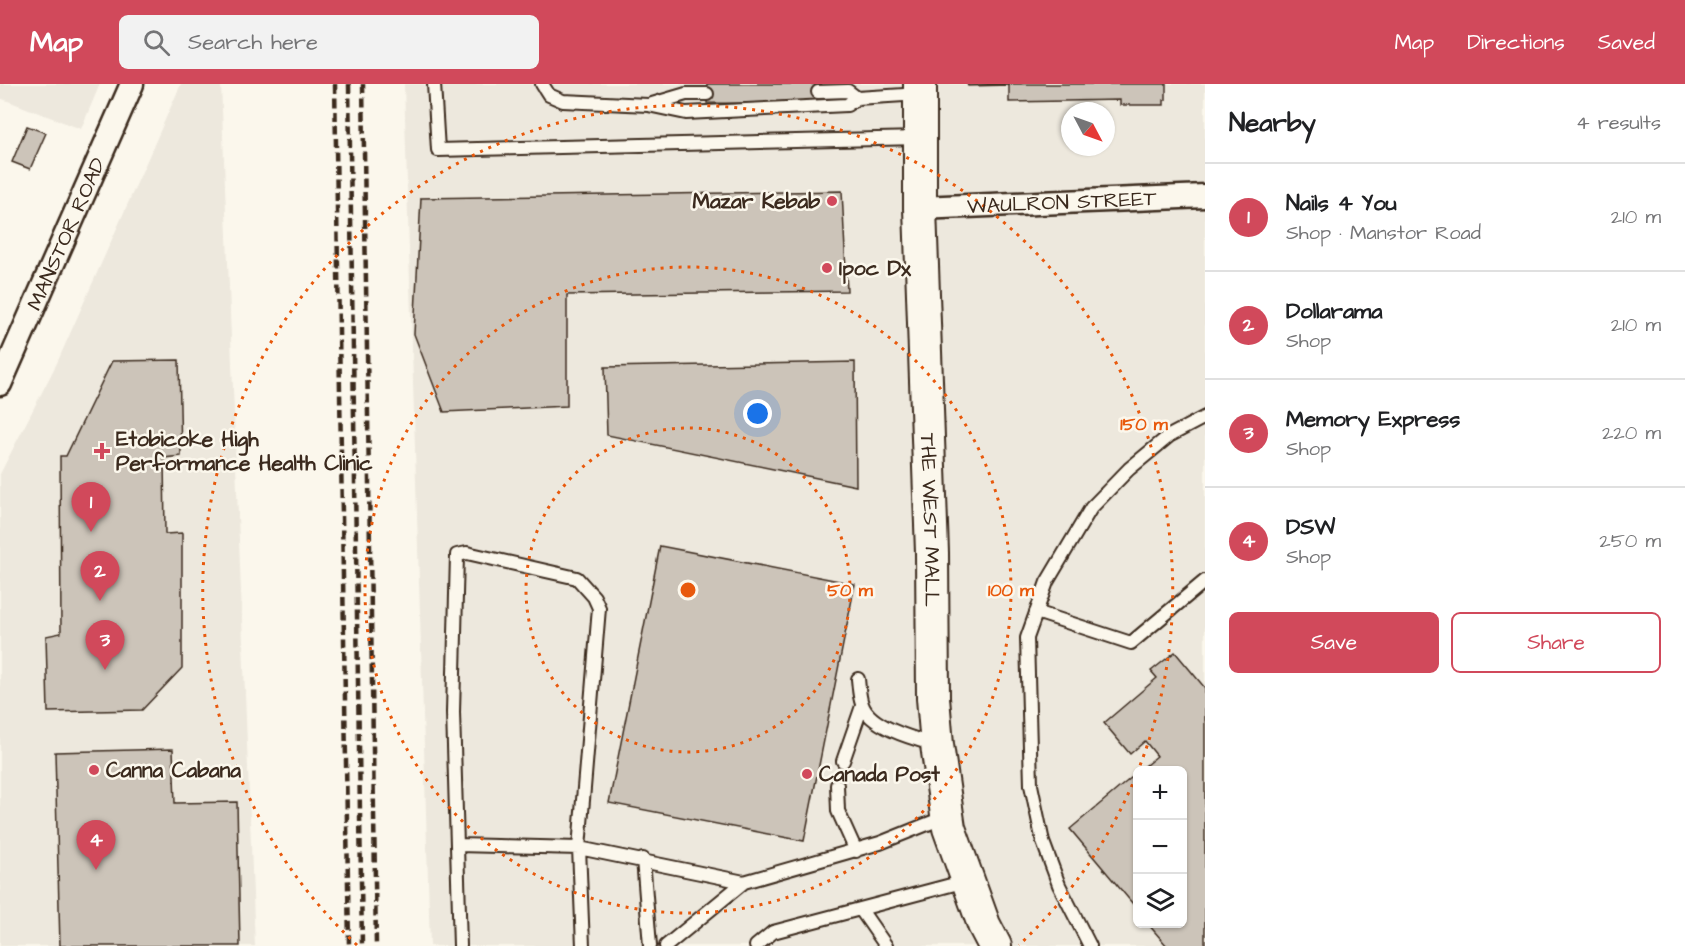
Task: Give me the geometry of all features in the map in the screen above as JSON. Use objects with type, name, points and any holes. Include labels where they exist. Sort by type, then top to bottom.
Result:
[{"type":"main road","name":"THE WEST MALL","points":[[920,89],[920,208],[932,554],[933,698],[937,745],[946,816],[968,881],[995,946]]},
{"type":"street","name":"MANSTOR ROAD","points":[[0,384],[132,84]]},
{"type":"street","name":"WAULRON STREET","points":[[920,208],[1205,196]]},
{"type":"lane","points":[[434,84],[438,150],[920,138]]},
{"type":"lane","points":[[542,84],[549,95],[563,101],[648,105],[686,113],[847,105],[851,91]]},
{"type":"lane","points":[[818,92],[920,89]]},
{"type":"lane","points":[[648,105],[686,94],[707,94]]},
{"type":"lane","points":[[1090,946],[1059,885],[1043,842],[1031,785],[1027,638],[1047,582],[1091,508],[1129,470],[1169,436],[1205,417]]},
{"type":"lane","points":[[460,946],[453,712],[457,555],[467,553],[577,578],[594,597],[599,608],[579,848],[583,946]]},
{"type":"lane","points":[[1036,612],[1131,643],[1202,588]]},
{"type":"lane","points":[[843,761],[862,706],[858,680]]},
{"type":"lane","points":[[862,706],[894,733],[937,745]]},
{"type":"lane","points":[[837,786],[838,811],[856,851]]},
{"type":"lane","points":[[666,946],[744,882],[856,851],[946,816]]},
{"type":"lane","points":[[458,845],[579,848],[643,859],[744,882]]},
{"type":"lane","points":[[643,859],[650,946]]},
{"type":"lane","points":[[756,946],[773,932],[968,881]]},
{"type":"lane","points":[[861,910],[886,946]]},
{"type":"shaded area","points":[[0,84],[100,84],[81,129],[0,98]]},
{"type":"shaded area","points":[[181,84],[221,84],[255,946],[0,946],[0,474],[57,363]]},
{"type":"shaded area","points":[[404,84],[1205,84],[1205,946],[430,946]]},
{"type":"building","points":[[707,84],[818,84],[818,104],[707,103]]},
{"type":"building","points":[[967,84],[1166,84],[1166,100],[1164,100],[1164,105],[1120,105],[1120,100],[1009,102],[1009,85],[968,86]]},
{"type":"building","points":[[27,126],[46,133],[30,169],[12,162]]},
{"type":"building","points":[[842,191],[847,291],[567,295],[567,406],[444,412],[414,334],[421,198]]},
{"type":"building","points":[[179,360],[181,456],[164,458],[165,534],[182,533],[182,668],[142,710],[48,712],[46,636],[61,633],[60,456],[66,456],[112,361]]},
{"type":"building","points":[[855,362],[856,486],[607,435],[605,367]]},
{"type":"building","points":[[660,546],[855,584],[804,841],[609,803]]},
{"type":"building","points":[[1175,652],[1205,688],[1205,946],[1167,946],[1151,928],[1187,928],[1187,766],[1145,766],[1157,756],[1145,741],[1130,754],[1104,723],[1157,678],[1151,671]]},
{"type":"building","points":[[173,749],[175,803],[237,802],[240,946],[60,946],[55,752]]},
{"type":"building","points":[[1133,776],[1133,904],[1070,829]]},
{"type":"railway","points":[[335,84],[349,946]]},
{"type":"railway","points":[[349,84],[362,946]]},
{"type":"railway","points":[[363,84],[376,946]]},
{"type":"place","name":"Mazar Kebab","points":[[832,201]]},
{"type":"place","name":"Ipoc Dx","points":[[827,268]]},
{"type":"place","name":"Etobicoke High Performance Health Clinic","points":[[102,451]]},
{"type":"place","name":"Nails 4 You","points":[[91,532]]},
{"type":"place","name":"Dollarama","points":[[100,601]]},
{"type":"place","name":"Memory Express","points":[[105,670]]},
{"type":"place","name":"Canna Cabana","points":[[94,770]]},
{"type":"place","name":"Canada Post","points":[[807,774]]},
{"type":"place","name":"DSW","points":[[96,870]]}]
